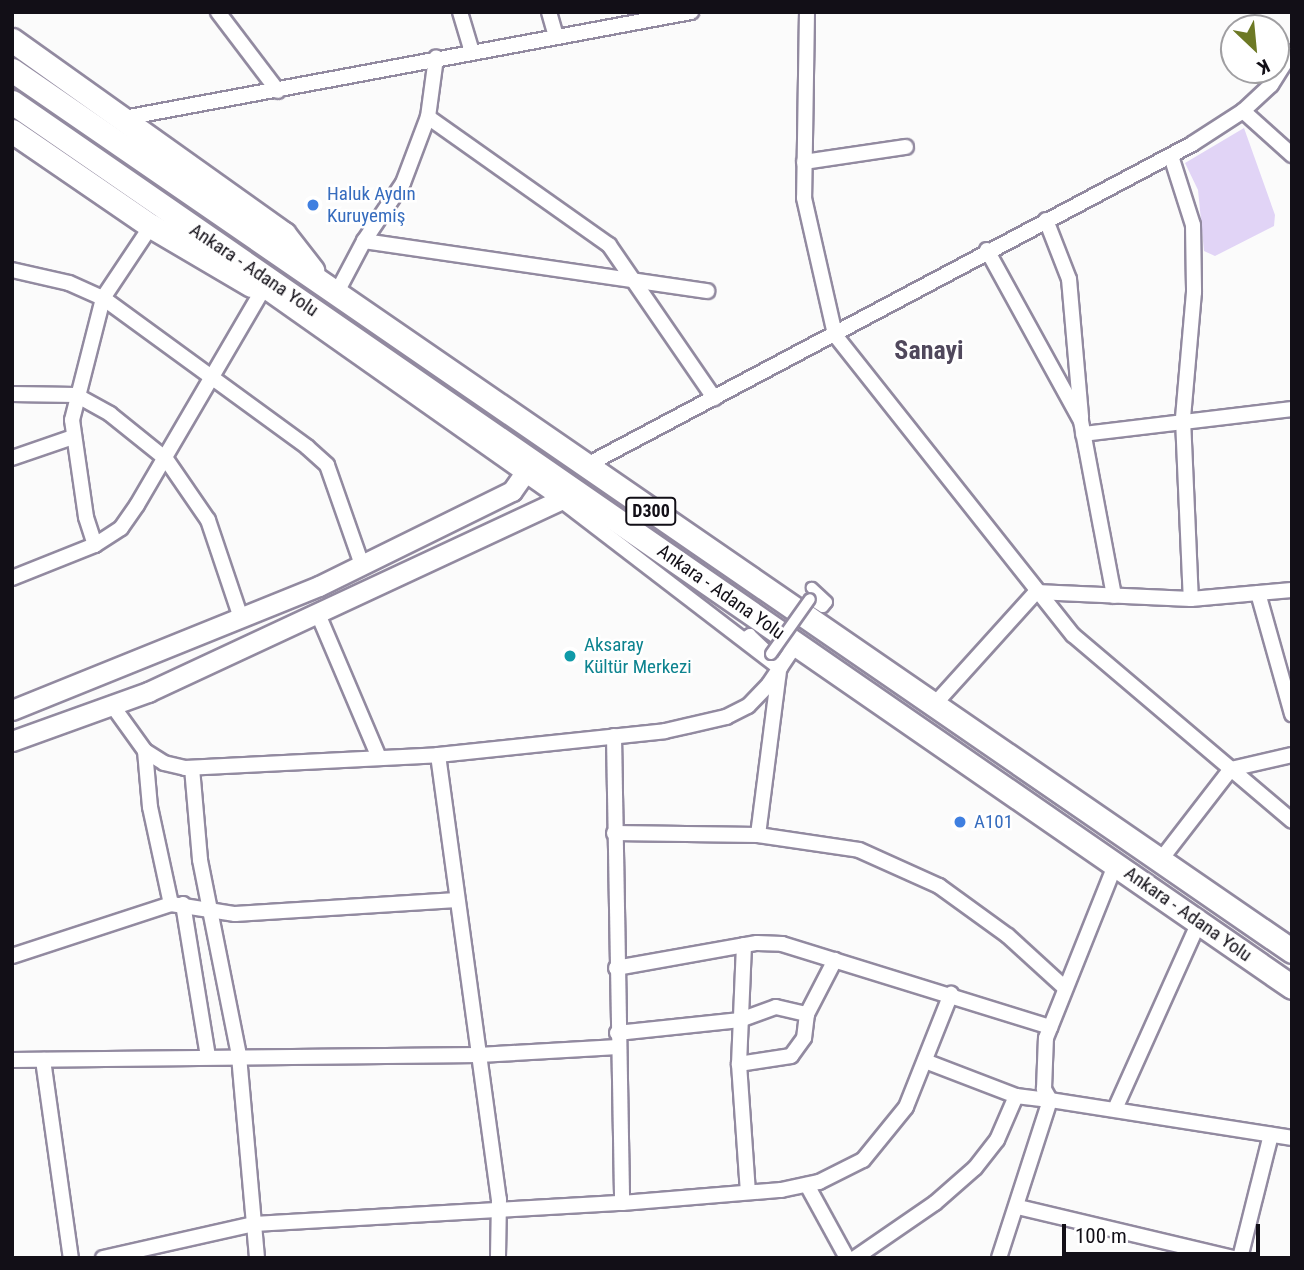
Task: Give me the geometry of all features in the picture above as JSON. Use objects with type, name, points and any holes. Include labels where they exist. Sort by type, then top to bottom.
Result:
[{"type":"highway","points":[[12,40],[284,234],[330,290]]},
{"type":"highway","name":"Ankara - Adana Yolu","points":[[12,70],[1292,951]]},
{"type":"highway","name":"Ankara - Adana Yolu","points":[[12,102],[314,311],[523,466],[796,644],[1200,920],[1292,987]]},
{"type":"highway","points":[[12,131],[151,226],[266,293],[314,311]]},
{"type":"main road","points":[[12,709],[241,618],[362,565],[512,491],[523,466]]},
{"type":"main road","points":[[12,741],[112,705],[318,614],[569,496]]},
{"type":"street","points":[[218,12],[278,91]]},
{"type":"street","points":[[460,12],[472,52]]},
{"type":"street","points":[[549,12],[556,37]]},
{"type":"street","points":[[124,118],[691,12]]},
{"type":"street","points":[[807,12],[804,198],[835,335],[1036,592],[1073,635],[1292,821]]},
{"type":"street","points":[[585,466],[835,335],[988,250],[1171,156],[1243,111],[1271,85],[1292,52]]},
{"type":"street","points":[[330,290],[403,183],[428,117],[436,58]]},
{"type":"street","points":[[1243,111],[1292,155]]},
{"type":"street","points":[[428,117],[581,221],[609,245],[637,280],[714,398]]},
{"type":"street","points":[[804,162],[906,146]]},
{"type":"street","points":[[1171,156],[1193,225],[1194,292],[1183,419],[1191,599]]},
{"type":"street","points":[[1046,220],[1069,279],[1082,428],[1114,596]]},
{"type":"street","points":[[95,545],[86,517],[73,437],[76,395],[103,298],[151,226]]},
{"type":"street","points":[[364,241],[707,291]]},
{"type":"street","points":[[988,250],[1082,428]]},
{"type":"street","points":[[12,270],[69,283],[103,298],[214,378],[327,465],[362,565]]},
{"type":"street","points":[[12,578],[95,545],[121,528],[266,293],[523,466]]},
{"type":"street","points":[[12,394],[76,395],[110,414],[166,459],[208,520],[241,618]]},
{"type":"street","points":[[1082,428],[1292,409]]},
{"type":"street","points":[[12,458],[73,437]]},
{"type":"street","points":[[569,496],[745,637],[780,669]]},
{"type":"street","points":[[1036,592],[1191,599],[1292,590]]},
{"type":"street","points":[[933,706],[1036,592]]},
{"type":"street","points":[[1258,593],[1292,714]]},
{"type":"street","points":[[745,637],[750,634],[771,654],[811,594]]},
{"type":"street","points":[[318,614],[379,758]]},
{"type":"street","points":[[112,705],[145,751],[164,763],[192,768],[438,755],[614,736],[726,717],[748,706],[780,669],[796,644]]},
{"type":"street","points":[[758,835],[780,669]]},
{"type":"street","points":[[614,736],[617,1040],[622,1203]]},
{"type":"street","points":[[145,751],[150,807],[177,904],[208,1056]]},
{"type":"street","points":[[438,755],[499,1209],[498,1258]]},
{"type":"street","points":[[1159,862],[1231,769],[1292,755]]},
{"type":"street","points":[[192,768],[200,860],[239,1056],[257,1258]]},
{"type":"street","points":[[614,833],[758,835],[859,849],[939,886],[1007,936],[1065,988]]},
{"type":"street","points":[[999,1258],[1018,1207],[1050,1100],[1042,1068],[1050,1027],[1116,863]]},
{"type":"street","points":[[12,956],[177,904],[235,914],[457,900]]},
{"type":"street","points":[[1115,1109],[1200,920]]},
{"type":"street","points":[[616,968],[744,946],[782,944],[951,994],[1050,1027]]},
{"type":"street","points":[[744,946],[739,1064],[748,1192]]},
{"type":"street","points":[[739,1064],[790,1056],[804,1038],[807,1014],[835,960]]},
{"type":"street","points":[[103,1258],[254,1224],[622,1203],[807,1185],[839,1174],[863,1160],[906,1107],[951,994]]},
{"type":"street","points":[[12,1060],[479,1055],[617,1040],[740,1020],[776,1007],[807,1014]]},
{"type":"street","points":[[43,1060],[71,1258]]},
{"type":"street","points":[[925,1061],[1016,1096],[1292,1138]]},
{"type":"street","points":[[855,1258],[924,1212],[975,1168],[997,1140],[1016,1096]]},
{"type":"street","points":[[1240,1258],[1271,1135]]},
{"type":"street","points":[[807,1185],[847,1258]]},
{"type":"street","points":[[1018,1207],[1233,1258]]},
{"type":"shaded area","points":[[1244,128],[1275,215],[1274,226],[1215,256],[1204,251],[1198,190],[1185,163]]},
{"type":"place","name":"Haluk Aydın Kuruyemiş","points":[[313,205]]},
{"type":"place","name":"Aksaray Kültür Merkezi","points":[[570,656]]},
{"type":"place","name":"A101","points":[[960,822]]},
{"type":"district","name":"Sanayi","points":[[929,351]]}]
